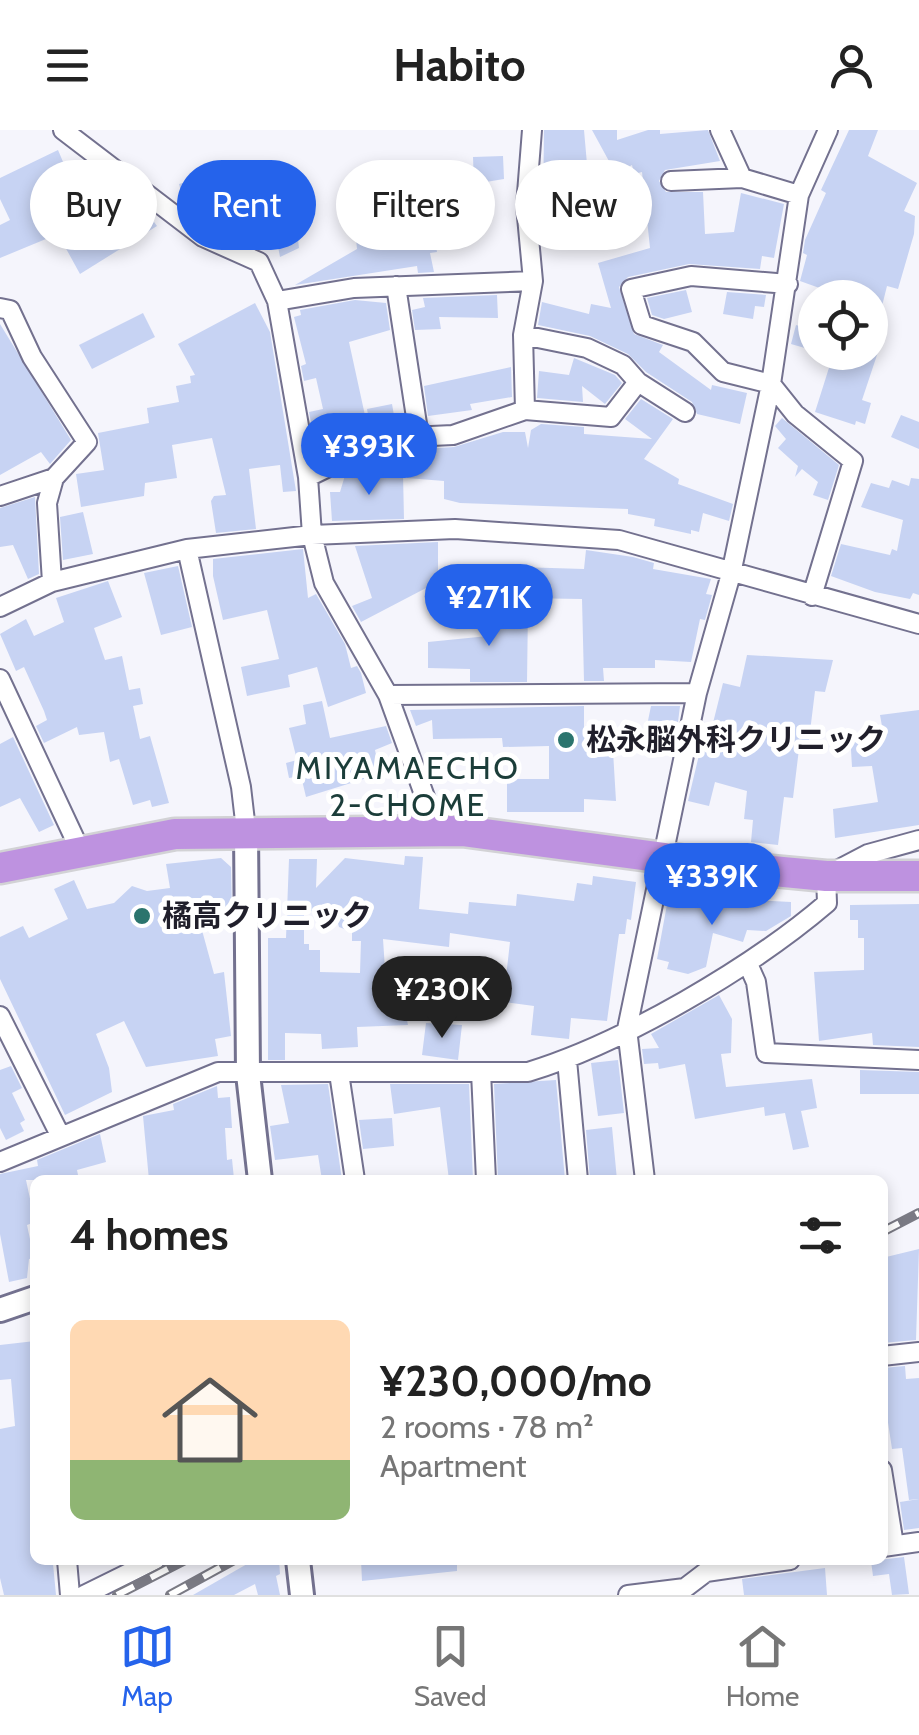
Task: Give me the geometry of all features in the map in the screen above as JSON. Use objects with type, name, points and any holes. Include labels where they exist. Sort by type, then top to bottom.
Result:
[{"type":"highway","points":[[0,868],[175,834],[246,830],[462,831],[826,876],[919,876]]},
{"type":"street","points":[[63,130],[203,237],[259,262],[277,301],[308,478],[312,535],[324,582],[388,695],[430,808],[430,831]]},
{"type":"street","points":[[524,410],[524,334],[533,281],[526,206],[532,130]]},
{"type":"street","points":[[720,130],[742,178]]},
{"type":"street","points":[[644,1175],[626,1028],[696,692],[731,574],[772,384],[799,195],[828,130]]},
{"type":"street","points":[[671,181],[742,178],[799,195]]},
{"type":"street","points":[[788,284],[691,276],[631,289],[642,325],[693,342],[723,372],[772,384],[795,414],[853,461],[812,596]]},
{"type":"street","points":[[277,301],[396,286],[533,281]]},
{"type":"street","points":[[396,286],[419,437]]},
{"type":"street","points":[[0,308],[10,310],[32,356],[87,442],[54,478],[47,503],[52,582]]},
{"type":"street","points":[[524,334],[587,348],[622,365],[638,382],[685,412]]},
{"type":"street","points":[[308,478],[388,438],[453,435],[524,410],[610,417],[638,382]]},
{"type":"street","points":[[0,496],[54,478]]},
{"type":"street","points":[[0,607],[52,582],[187,549],[312,535],[455,529],[619,540],[919,624]]},
{"type":"street","points":[[187,549],[241,786],[246,830],[248,1074],[259,1175]]},
{"type":"street","points":[[0,679],[80,850]]},
{"type":"street","points":[[388,695],[696,692]]},
{"type":"street","points":[[0,1162],[218,1072],[528,1072],[568,1060],[748,964],[828,903],[826,876],[868,854],[919,840]]},
{"type":"street","points":[[748,964],[756,982],[766,1053],[919,1060]]},
{"type":"street","points":[[0,1016],[60,1135]]},
{"type":"street","points":[[568,1060],[578,1175]]},
{"type":"street","points":[[481,1072],[486,1175]]},
{"type":"street","points":[[339,1073],[354,1175]]},
{"type":"street","points":[[0,1310],[30,1300]]},
{"type":"street","points":[[888,1355],[919,1352]]},
{"type":"street","points":[[888,1546],[919,1542]]},
{"type":"street","points":[[67,1565],[70,1595]]},
{"type":"street","points":[[84,1595],[145,1565]]},
{"type":"street","points":[[299,1565],[302,1595]]},
{"type":"street","points":[[628,1595],[685,1588],[706,1566]]},
{"type":"street","points":[[706,1566],[710,1595]]},
{"type":"building","points":[[544,130],[584,130],[587,160],[544,160]]},
{"type":"building","points":[[592,130],[617,130],[617,140],[648,130],[660,130],[660,134],[708,130],[720,161],[665,170],[659,181],[666,192],[703,192],[705,234],[734,232],[741,193],[784,204],[774,258],[762,256],[760,269],[689,264],[628,277],[619,287],[634,334],[663,345],[659,352],[711,390],[712,385],[747,393],[740,424],[697,414],[692,402],[646,372],[628,354],[590,336],[538,325],[542,302],[589,314],[591,304],[611,308],[598,263],[652,250],[652,160],[608,160]]},
{"type":"building","points":[[849,130],[878,130],[868,156],[917,183],[904,211],[915,216],[914,234],[898,289],[888,286],[888,280],[800,280],[807,255],[803,253],[805,240],[826,193],[821,190]]},
{"type":"building","points":[[58,150],[62,160],[37,160]]},
{"type":"building","points":[[503,156],[504,179],[495,180],[495,160],[473,157]]},
{"type":"building","points":[[30,164],[30,246],[0,258],[0,225],[10,220],[0,199],[0,178]]},
{"type":"building","points":[[67,250],[118,250],[80,274]]},
{"type":"building","points":[[355,250],[437,250],[430,253],[434,272],[418,273],[417,266],[295,285]]},
{"type":"building","points":[[686,290],[692,312],[664,319],[652,315],[647,298]]},
{"type":"building","points":[[727,292],[766,295],[764,307],[755,306],[753,319],[723,314]]},
{"type":"building","points":[[497,295],[498,318],[439,317],[441,329],[415,330],[412,310],[425,307],[423,298]]},
{"type":"building","points":[[355,300],[386,303],[390,330],[349,342],[366,420],[333,428],[336,439],[315,444],[309,412],[323,409],[316,378],[304,381],[301,366],[306,364],[294,317],[301,315],[300,310]]},
{"type":"building","points":[[255,303],[270,332],[296,491],[283,492],[280,465],[249,469],[256,529],[216,533],[211,501],[214,496],[226,495],[212,438],[172,445],[177,478],[145,483],[144,496],[81,507],[76,474],[104,470],[98,433],[149,423],[147,408],[179,402],[176,386],[191,383],[190,376],[195,375],[178,344]]},
{"type":"building","points":[[143,313],[155,337],[92,369],[79,345]]},
{"type":"building","points":[[0,324],[71,440],[50,464],[41,452],[0,475]]},
{"type":"building","points":[[796,325],[798,326],[798,346],[791,344]]},
{"type":"building","points":[[574,358],[615,375],[622,383],[605,404],[582,386],[583,402],[537,398],[539,371],[569,375]]},
{"type":"building","points":[[511,367],[512,397],[470,404],[472,410],[428,416],[424,386]]},
{"type":"building","points":[[828,370],[872,370],[862,400],[871,403],[865,424],[856,421],[855,425],[815,412]]},
{"type":"building","points":[[641,399],[673,419],[644,459],[679,479],[678,484],[733,504],[729,521],[703,513],[699,532],[691,530],[691,534],[654,526],[655,519],[628,514],[628,509],[460,503],[444,499],[444,481],[407,478],[408,450],[454,447],[503,432],[525,432],[528,448],[531,430],[541,424],[584,427],[584,434],[652,439],[625,419]]},
{"type":"building","points":[[392,404],[395,421],[370,425],[367,409]]},
{"type":"building","points":[[901,415],[919,422],[919,449],[891,437]]},
{"type":"building","points":[[782,418],[839,465],[828,500],[813,495],[818,482],[802,469],[795,477],[798,466],[778,448],[786,439],[775,426]]},
{"type":"building","points":[[375,470],[375,476],[403,474],[404,519],[332,521],[330,492],[340,492],[346,472]]},
{"type":"building","points":[[911,478],[919,479],[919,595],[913,593],[910,599],[875,592],[831,576],[841,544],[890,555],[892,549],[897,551],[903,520],[861,507],[871,483],[889,488],[892,480],[909,486]]},
{"type":"building","points":[[35,497],[39,574],[28,579],[13,545],[0,547],[0,508]]},
{"type":"building","points":[[83,512],[93,554],[63,560],[60,517]]},
{"type":"building","points":[[438,542],[438,579],[447,578],[448,588],[456,587],[456,603],[428,604],[428,587],[361,622],[352,606],[372,598],[355,546]]},
{"type":"building","points":[[303,549],[308,598],[316,594],[345,644],[351,668],[357,666],[361,673],[366,693],[328,707],[317,667],[288,675],[290,687],[247,696],[241,667],[279,659],[267,610],[223,620],[213,576],[213,559]]},
{"type":"building","points":[[586,550],[633,557],[654,563],[653,569],[711,579],[706,594],[712,595],[705,620],[700,619],[691,662],[655,660],[655,668],[603,668],[604,681],[584,681],[582,599],[518,598],[519,567],[584,569]]},
{"type":"building","points":[[178,566],[192,627],[161,635],[144,573]]},
{"type":"building","points":[[108,581],[122,617],[94,628],[105,660],[122,656],[129,690],[140,688],[143,704],[133,706],[140,739],[150,736],[169,803],[152,807],[150,800],[133,805],[119,759],[110,762],[104,732],[79,735],[77,727],[44,743],[36,726],[47,720],[44,711],[24,667],[16,671],[0,634],[26,619],[34,636],[64,622],[56,598]]},
{"type":"building","points":[[488,607],[528,608],[527,682],[470,682],[470,669],[428,668],[428,642],[488,636]]},
{"type":"building","points":[[747,655],[833,660],[825,692],[815,691],[808,748],[799,749],[793,798],[784,797],[778,845],[751,842],[753,820],[744,819],[747,791],[715,782],[709,806],[688,801],[704,734],[710,735],[723,683],[740,687]]},
{"type":"building","points":[[322,701],[330,738],[386,726],[392,743],[375,750],[380,774],[306,797],[301,776],[289,778],[286,763],[297,760],[289,728],[306,724],[303,705]]},
{"type":"building","points":[[584,706],[584,734],[604,735],[604,752],[613,751],[616,801],[584,799],[584,812],[507,812],[507,779],[549,779],[549,746],[503,747],[502,738],[433,739],[432,720],[416,726],[410,710]]},
{"type":"building","points":[[651,706],[680,706],[677,730],[666,728],[663,752],[642,750]]},
{"type":"building","points":[[919,710],[919,825],[835,838],[833,809],[878,802],[872,766],[852,767],[850,733],[883,732],[880,715]]},
{"type":"building","points":[[13,737],[54,825],[39,832],[20,798],[0,807],[0,744]]},
{"type":"building","points":[[405,856],[423,857],[419,909],[468,914],[469,902],[516,906],[517,894],[574,901],[577,883],[592,885],[593,876],[636,882],[631,920],[627,919],[625,934],[619,934],[607,1021],[571,1018],[569,1039],[531,1035],[534,1006],[430,992],[433,968],[506,977],[510,942],[450,933],[449,947],[383,939],[387,999],[402,996],[408,1025],[357,1027],[358,1047],[322,1049],[321,1034],[285,1033],[285,1060],[268,1060],[268,938],[286,938],[289,859],[317,859],[316,888],[345,858],[404,865]],"holes":[[[304,911],[335,912],[339,927],[352,932],[352,941],[361,941],[360,973],[320,972],[320,950],[309,950],[309,944],[304,944]]]},
{"type":"building","points":[[221,858],[231,867],[232,914],[200,923],[214,974],[224,972],[231,1036],[215,1039],[218,1056],[146,1067],[124,1021],[96,1034],[109,1068],[112,1092],[65,1115],[0,979],[0,937],[23,926],[29,938],[68,919],[54,889],[74,880],[87,909],[114,903],[132,886],[147,891],[170,888],[166,864]]},
{"type":"building","points":[[711,894],[754,905],[754,900],[791,902],[791,916],[766,931],[747,930],[743,942],[713,933],[706,967],[688,974],[667,969],[669,962],[657,959],[668,899],[707,906]]},
{"type":"building","points":[[919,904],[919,1047],[873,1045],[872,1033],[819,1041],[814,972],[864,970],[864,938],[858,938],[858,920],[850,920],[850,905]]},
{"type":"building","points":[[719,995],[732,1019],[731,1053],[721,1054],[726,1087],[812,1079],[817,1108],[801,1111],[809,1147],[793,1150],[785,1113],[765,1116],[764,1107],[695,1119],[685,1064],[659,1069],[658,1063],[644,1064],[642,1049],[659,1048],[651,1034]]},
{"type":"building","points":[[426,1023],[462,1025],[458,1060],[422,1055]]},
{"type":"building","points":[[618,1060],[624,1113],[598,1116],[591,1063]]},
{"type":"building","points":[[11,1066],[22,1088],[12,1093],[25,1120],[20,1123],[24,1131],[6,1140],[0,1128],[0,1070]]},
{"type":"building","points":[[860,1070],[919,1072],[919,1094],[860,1094]]},
{"type":"building","points":[[556,1080],[565,1175],[498,1175],[494,1084]]},
{"type":"building","points":[[328,1084],[341,1175],[321,1175],[318,1155],[275,1160],[270,1126],[289,1123],[281,1085]]},
{"type":"building","points":[[390,1084],[469,1084],[473,1175],[448,1175],[440,1107],[394,1114]]},
{"type":"building","points":[[217,1086],[218,1098],[230,1097],[232,1128],[225,1128],[227,1160],[232,1159],[234,1175],[149,1175],[143,1116],[174,1110],[173,1104]]},
{"type":"building","points":[[392,1118],[394,1146],[363,1149],[359,1120]]},
{"type":"building","points":[[612,1127],[617,1175],[590,1175],[586,1130]]},
{"type":"building","points":[[100,1134],[106,1162],[77,1170],[78,1175],[30,1175],[30,1180],[26,1180],[30,1199],[27,1278],[9,1282],[0,1234],[0,1174],[38,1166],[37,1160]]},
{"type":"building","points":[[919,1249],[916,1340],[888,1342],[888,1257]]},
{"type":"building","points":[[30,1342],[30,1565],[53,1565],[56,1595],[4,1595],[0,1578],[0,1429],[15,1426],[11,1379],[0,1380],[0,1345]]},
{"type":"building","points":[[905,1366],[906,1379],[919,1378],[919,1499],[909,1500],[902,1448],[892,1449],[888,1368]]},
{"type":"building","points":[[919,1499],[919,1528],[904,1530],[900,1502]]},
{"type":"building","points":[[904,1557],[909,1594],[892,1595],[889,1574],[873,1576],[872,1565],[888,1565],[888,1559]]},
{"type":"building","points":[[245,1565],[279,1565],[280,1574],[276,1576],[280,1595],[258,1595],[255,1584],[234,1595],[193,1595]]},
{"type":"building","points":[[361,1565],[457,1565],[457,1571],[362,1581]]},
{"type":"building","points":[[825,1568],[827,1595],[744,1595],[742,1579]]},
{"type":"railway","points":[[888,1229],[919,1213]]},
{"type":"railway","points":[[117,1595],[175,1565]]},
{"type":"railway","points":[[170,1595],[225,1565]]},
{"type":"place","name":"松永脳外科クリニック","points":[[566,740]]},
{"type":"place","name":"橘高クリニック","points":[[142,916]]},
{"type":"district","name":"MIYAMAECHO 2-CHOME","points":[[408,786]]}]
